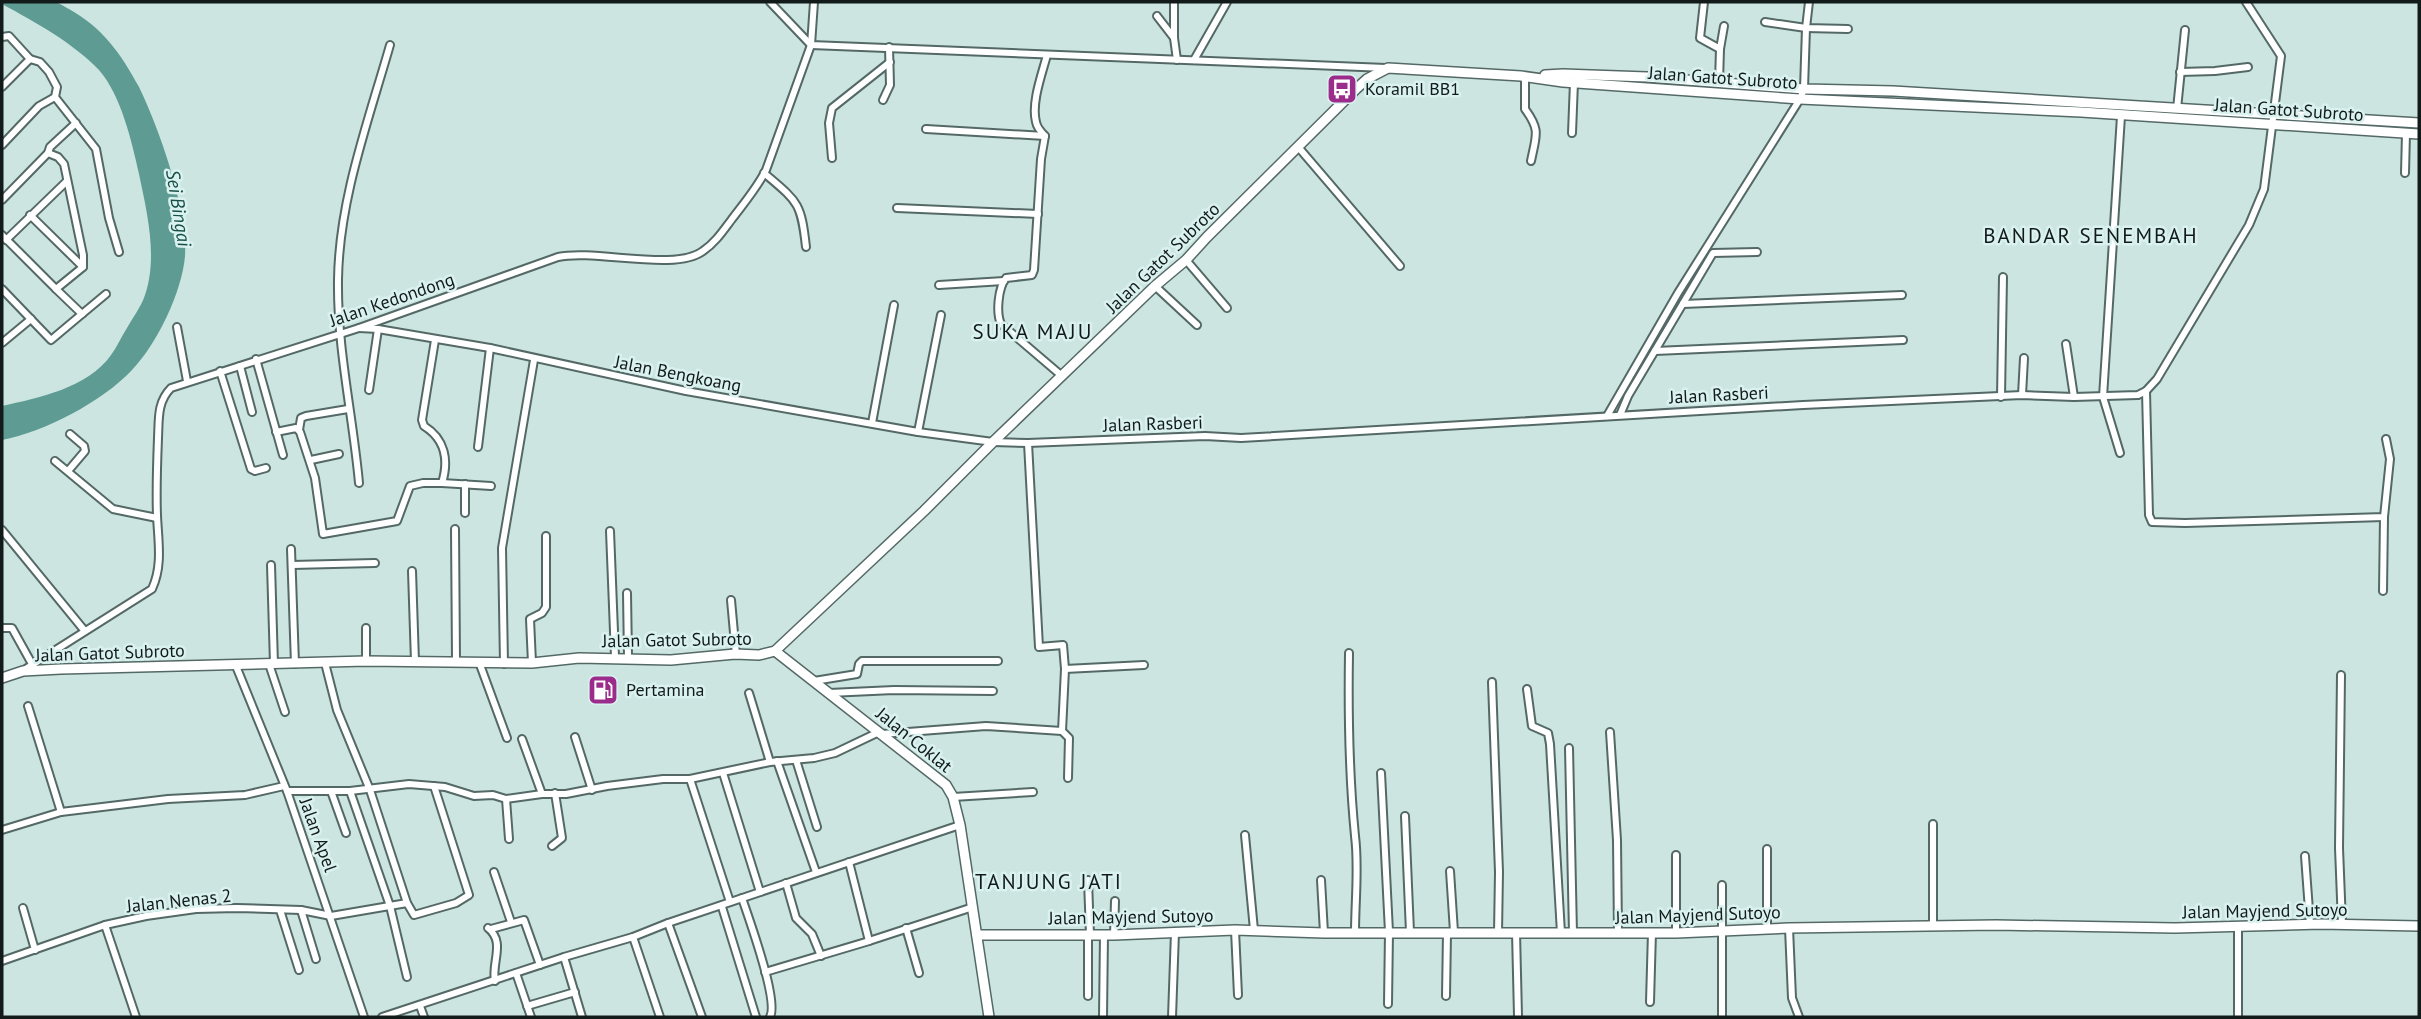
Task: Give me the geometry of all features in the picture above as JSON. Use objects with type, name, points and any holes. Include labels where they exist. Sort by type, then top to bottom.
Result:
[{"type":"main road","name":"Jalan Gatot Subroto","points":[[2,677],[23,671],[366,661],[456,660],[504,664],[615,657],[671,660],[736,654],[759,655],[775,651],[1186,260],[1356,89],[1367,79],[1388,68],[1800,99],[2419,134]]},
{"type":"main road","points":[[1527,77],[1563,74],[1719,82],[2419,123]]},
{"type":"main road","name":"Jalan Coklat","points":[[775,651],[946,785],[953,797],[960,825],[989,1017]]},
{"type":"main road","name":"Jalan Mayjend Sutoyo","points":[[977,935],[1235,930],[1324,933],[1676,933],[1789,928],[1996,925],[2175,928],[2311,924],[2419,926]]},
{"type":"street","points":[[770,2],[811,45],[1388,68]]},
{"type":"street","name":"Jalan Kedondong","points":[[23,671],[152,589],[159,571],[160,554],[157,467],[162,396],[171,387],[359,328],[565,255],[594,254],[667,260],[701,253],[719,237],[764,173],[811,45],[814,2]]},
{"type":"street","points":[[1174,2],[1177,60]]},
{"type":"street","points":[[1194,60],[1227,2]]},
{"type":"street","points":[[1704,2],[1700,38],[1720,49]]},
{"type":"street","points":[[1607,416],[1678,293],[1800,99],[1804,89],[1805,28],[1809,2]]},
{"type":"street","points":[[2246,2],[2281,56],[2264,189],[2249,225],[2157,379],[2147,391],[2149,515],[2152,522],[2185,523],[2384,517]]},
{"type":"street","points":[[1157,16],[1174,38]]},
{"type":"street","points":[[1765,22],[1847,30]]},
{"type":"street","points":[[1719,82],[1724,26]]},
{"type":"street","points":[[2177,108],[2185,30]]},
{"type":"street","points":[[2,37],[9,36],[30,60],[40,62],[54,79],[57,87],[55,97]]},
{"type":"street","points":[[359,483],[340,334],[338,281],[341,232],[351,183],[390,45]]},
{"type":"street","points":[[883,100],[890,85],[889,47]]},
{"type":"street","points":[[939,285],[1003,281],[1006,278],[1032,275],[1045,136],[1037,126],[1036,103],[1047,55]]},
{"type":"street","points":[[2,87],[30,60]]},
{"type":"street","points":[[832,158],[829,123],[832,108],[890,62]]},
{"type":"street","points":[[2180,72],[2248,66]]},
{"type":"street","points":[[1527,77],[1525,109],[1534,120],[1536,131],[1531,161]]},
{"type":"street","points":[[1572,133],[1574,82]]},
{"type":"street","points":[[55,97],[96,149],[119,252]]},
{"type":"street","points":[[2,145],[38,106],[55,97]]},
{"type":"street","points":[[2120,453],[2103,397],[2121,116]]},
{"type":"street","points":[[2,200],[48,153],[50,147],[76,123]]},
{"type":"street","points":[[926,129],[1045,136]]},
{"type":"street","points":[[2405,173],[2406,134]]},
{"type":"street","points":[[1298,148],[1399,266]]},
{"type":"street","points":[[48,153],[58,157],[64,164],[83,255],[83,267]]},
{"type":"street","points":[[764,173],[795,200],[803,222],[806,247]]},
{"type":"street","points":[[67,181],[4,237],[82,314]]},
{"type":"street","points":[[897,208],[1038,214]]},
{"type":"street","points":[[30,215],[83,267]]},
{"type":"street","points":[[1620,415],[1713,253],[1757,253]]},
{"type":"street","points":[[1186,260],[1227,308]]},
{"type":"street","points":[[56,289],[83,267]]},
{"type":"street","points":[[2001,397],[2003,277]]},
{"type":"street","points":[[1003,281],[998,314],[1000,321],[1062,376]]},
{"type":"street","points":[[1156,286],[1197,325]]},
{"type":"street","points":[[2,289],[52,340],[106,294]]},
{"type":"street","points":[[1683,304],[1902,295]]},
{"type":"street","points":[[872,424],[894,305]]},
{"type":"street","points":[[918,432],[941,315]]},
{"type":"street","points":[[2,343],[31,319]]},
{"type":"street","points":[[177,327],[187,381]]},
{"type":"street","name":"Jalan Bengkoang","points":[[359,328],[490,348],[534,360],[686,391],[918,432],[993,442]]},
{"type":"street","points":[[369,390],[378,329]]},
{"type":"street","points":[[435,340],[422,420],[424,426],[436,435],[446,457],[442,483]]},
{"type":"street","points":[[1655,351],[1903,340]]},
{"type":"street","points":[[2066,344],[2074,397]]},
{"type":"street","points":[[478,447],[490,348]]},
{"type":"street","points":[[2022,395],[2024,358]]},
{"type":"street","points":[[256,359],[283,455]]},
{"type":"street","points":[[504,664],[502,548],[534,360]]},
{"type":"street","points":[[240,366],[252,412]]},
{"type":"street","points":[[220,371],[250,469],[255,471],[266,468]]},
{"type":"street","name":"Jalan Rasberi","points":[[993,442],[1205,436],[1241,438],[1620,415],[2022,395],[2103,397],[2138,395],[2147,391]]},
{"type":"street","points":[[348,409],[301,418],[299,430],[316,478],[323,534],[394,522],[401,514],[410,486],[423,483],[491,486]]},
{"type":"street","points":[[276,432],[285,429],[299,430]]},
{"type":"street","points":[[68,471],[85,449],[70,434]]},
{"type":"street","points":[[2383,592],[2384,517],[2390,459],[2386,439]]},
{"type":"street","points":[[1028,443],[1039,646],[1063,645],[1065,669],[1062,731]]},
{"type":"street","points":[[311,460],[339,454]]},
{"type":"street","points":[[55,461],[113,509],[157,518]]},
{"type":"street","points":[[465,484],[465,513]]},
{"type":"street","points":[[2,530],[83,631]]},
{"type":"street","points":[[455,530],[456,660]]},
{"type":"street","points":[[610,531],[615,657]]},
{"type":"street","points":[[532,663],[530,619],[542,613],[546,607],[546,536]]},
{"type":"street","points":[[291,549],[295,664]]},
{"type":"street","points":[[292,565],[375,563]]},
{"type":"street","points":[[271,565],[271,664],[285,712]]},
{"type":"street","points":[[412,571],[415,662]]},
{"type":"street","points":[[628,593],[628,657]]},
{"type":"street","points":[[730,600],[736,654]]},
{"type":"street","points":[[2,628],[12,628],[32,664]]},
{"type":"street","points":[[366,628],[366,661]]},
{"type":"street","points":[[1349,653],[1348,727],[1351,803],[1356,837],[1355,933]]},
{"type":"street","points":[[814,681],[857,674],[862,661],[998,661]]},
{"type":"street","points":[[479,662],[507,738]]},
{"type":"street","points":[[325,663],[337,710],[370,790],[407,903],[411,913],[416,916],[456,903],[469,895],[434,786]]},
{"type":"street","points":[[1065,669],[1144,665]]},
{"type":"street","name":"Jalan Apel","points":[[236,666],[286,788],[364,1017]]},
{"type":"street","points":[[2340,675],[2339,848],[2343,924]]},
{"type":"street","points":[[1492,682],[1499,872],[1498,933]]},
{"type":"street","points":[[1527,689],[1532,726],[1548,733],[1550,744],[1561,933]]},
{"type":"street","points":[[829,693],[894,690],[993,691]]},
{"type":"street","points":[[749,693],[816,872]]},
{"type":"street","points":[[28,706],[61,812]]},
{"type":"street","points":[[2,830],[61,812],[168,799],[245,795],[286,788],[350,791],[409,784],[506,799],[592,790],[663,779],[690,779],[835,753],[880,733],[986,726],[1062,731],[1069,738],[1068,779]]},
{"type":"street","points":[[1610,732],[1617,840],[1618,933]]},
{"type":"street","points":[[575,737],[592,790]]},
{"type":"street","points":[[522,739],[542,794]]},
{"type":"street","points":[[1569,748],[1573,933]]},
{"type":"street","points":[[796,760],[817,827]]},
{"type":"street","points":[[723,773],[760,892]]},
{"type":"street","points":[[1381,773],[1389,932],[1388,1004]]},
{"type":"street","points":[[690,779],[730,902]]},
{"type":"street","points":[[331,791],[346,833]]},
{"type":"street","points":[[350,791],[390,906],[407,977]]},
{"type":"street","points":[[953,797],[1033,792]]},
{"type":"street","points":[[552,846],[562,838],[555,793]]},
{"type":"street","points":[[506,799],[509,839]]},
{"type":"street","points":[[1405,816],[1410,933]]},
{"type":"street","points":[[1933,824],[1933,926]]},
{"type":"street","points":[[382,1017],[632,937],[960,825]]},
{"type":"street","points":[[1245,835],[1254,930]]},
{"type":"street","points":[[1767,849],[1767,929]]},
{"type":"street","points":[[1675,855],[1676,933]]},
{"type":"street","points":[[2305,856],[2311,924]]},
{"type":"street","points":[[849,862],[869,941]]},
{"type":"street","points":[[1446,996],[1451,932],[1450,871]]},
{"type":"street","points":[[494,872],[511,922]]},
{"type":"street","points":[[1088,880],[1088,996]]},
{"type":"street","points":[[1321,880],[1324,933]]},
{"type":"street","points":[[786,883],[796,918],[812,934],[821,956]]},
{"type":"street","points":[[1722,1017],[1723,885]]},
{"type":"street","points":[[742,898],[765,972],[773,1008],[770,1017]]},
{"type":"street","points":[[1103,1017],[1109,934],[1115,901]]},
{"type":"street","name":"Jalan Nenas 2","points":[[2,961],[105,925],[196,909],[301,911],[331,916],[407,903]]},
{"type":"street","points":[[722,906],[756,1017]]},
{"type":"street","points":[[765,972],[973,907]]},
{"type":"street","points":[[23,908],[35,950]]},
{"type":"street","points":[[280,910],[299,970]]},
{"type":"street","points":[[301,911],[316,959]]},
{"type":"street","points":[[495,981],[493,970],[497,960],[497,942],[489,929],[522,919],[526,922],[540,965]]},
{"type":"street","points":[[668,923],[702,1017]]},
{"type":"street","points":[[105,925],[136,1017]]},
{"type":"street","points":[[2238,926],[2238,1017]]},
{"type":"street","points":[[906,928],[919,973]]},
{"type":"street","points":[[1789,928],[1792,998],[1799,1017]]},
{"type":"street","points":[[1235,930],[1238,995]]},
{"type":"street","points":[[1172,1017],[1175,932]]},
{"type":"street","points":[[1516,932],[1518,1016]]},
{"type":"street","points":[[1650,1002],[1652,932]]},
{"type":"street","points":[[632,937],[660,1017]]},
{"type":"street","points":[[564,957],[582,1017]]},
{"type":"street","points":[[516,973],[531,1017]]},
{"type":"street","points":[[527,1006],[575,992]]},
{"type":"street","points":[[420,1006],[425,1017]]},
{"type":"water","name":"Sei Bingai","points":[[2,2],[59,3],[92,25],[118,53],[139,87],[171,170],[182,216],[185,256],[179,285],[167,317],[132,370],[105,393],[72,414],[36,430],[2,440],[2,406],[76,384],[89,376],[111,355],[143,299],[149,280],[151,250],[133,148],[125,119],[107,80],[77,50]]},
{"type":"place","name":"Koramil BB1","points":[[1342,89]]},
{"type":"place","name":"Pertamina","points":[[603,690]]},
{"type":"district","name":"BANDAR SENEMBAH","points":[[2091,236]]},
{"type":"district","name":"SUKA MAJU","points":[[1033,332]]},
{"type":"district","name":"TANJUNG JATI","points":[[1049,882]]}]
